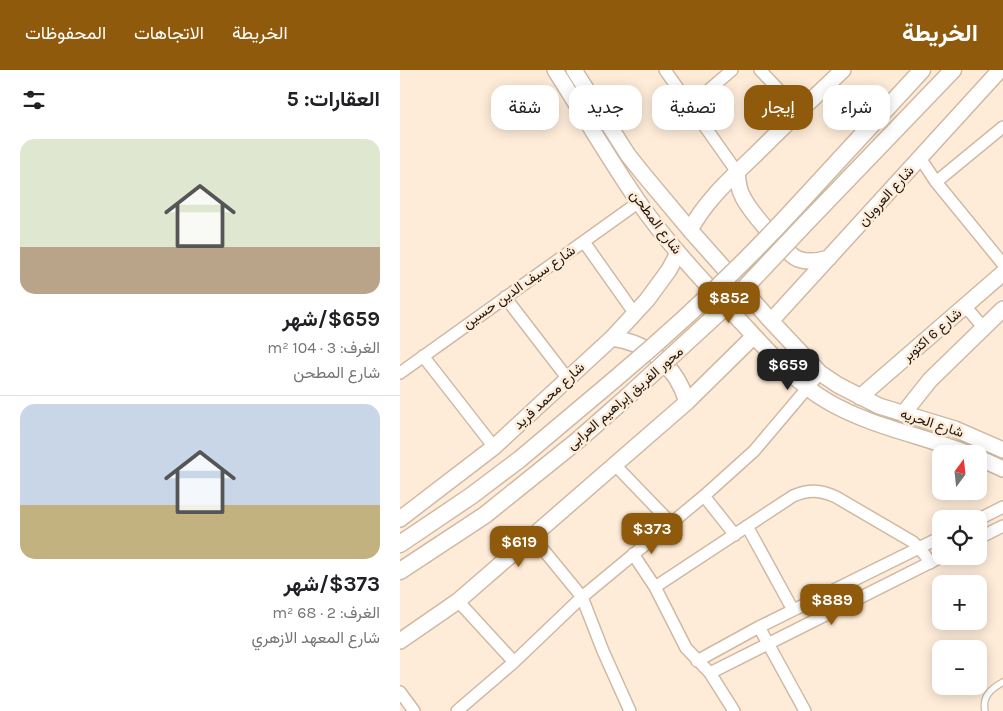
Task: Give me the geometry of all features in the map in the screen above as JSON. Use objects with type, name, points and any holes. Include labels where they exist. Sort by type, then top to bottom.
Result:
[{"type":"main road","name":"محور الفريق إبراهيم العرابى","points":[[400,544],[471,496],[520,459],[690,314],[794,209],[922,70]]},
{"type":"main road","name":"محور الفريق إبراهيم العرابى","points":[[400,572],[485,515],[577,441],[627,397],[736,296],[953,70]]},
{"type":"street","name":"شارع المطحن","points":[[555,70],[639,202],[678,253],[754,336],[808,389],[847,413]]},
{"type":"street","name":"شارع المطحن","points":[[574,70],[628,155],[690,230],[820,373],[860,397]]},
{"type":"street","points":[[665,70],[675,85]]},
{"type":"street","points":[[714,85],[732,70]]},
{"type":"street","points":[[760,70],[774,85]]},
{"type":"street","points":[[813,98],[843,70]]},
{"type":"street","name":"شارع العروبان","points":[[771,321],[1000,70]]},
{"type":"street","name":"شارع العروبان","points":[[936,182],[1003,127]]},
{"type":"street","points":[[707,130],[737,172],[739,188],[745,201],[787,251],[806,261],[829,258]]},
{"type":"street","points":[[690,230],[699,213],[780,130]]},
{"type":"street","points":[[920,158],[936,182],[1003,264]]},
{"type":"street","name":"شارع سيف الدين حسين","points":[[400,373],[639,202]]},
{"type":"street","points":[[584,242],[635,314]]},
{"type":"street","name":"شارع محمد فريد","points":[[400,519],[494,447],[612,338],[659,285],[678,253]]},
{"type":"street","name":"شارع 6 اكتوبر","points":[[860,397],[1003,273]]},
{"type":"street","points":[[505,297],[568,379]]},
{"type":"street","points":[[966,306],[983,327]]},
{"type":"street","name":"شارع 6 اكتوبر","points":[[892,428],[930,380],[1003,309]]},
{"type":"street","points":[[400,641],[458,601],[687,402],[754,336]]},
{"type":"street","points":[[612,338],[633,342],[652,351],[668,365],[680,382],[687,402]]},
{"type":"street","points":[[423,356],[494,447]]},
{"type":"street","points":[[457,711],[514,662],[582,597],[670,522],[704,496],[754,451],[820,373]]},
{"type":"street","name":"شارع الحريه","points":[[860,397],[903,414],[955,429],[1003,450]]},
{"type":"street","name":"شارع الحريه","points":[[847,413],[942,445]]},
{"type":"street","points":[[988,462],[1003,469]]},
{"type":"street","points":[[615,465],[670,522]]},
{"type":"street","points":[[655,587],[793,496],[815,490],[826,492],[836,497],[906,537],[919,547],[930,563],[710,673]]},
{"type":"street","points":[[704,496],[735,535]]},
{"type":"street","points":[[987,515],[1000,509]]},
{"type":"street","points":[[987,534],[1003,525],[996,518],[1000,509]]},
{"type":"street","points":[[747,526],[793,610]]},
{"type":"street","points":[[532,536],[582,597],[603,651],[630,711]]},
{"type":"street","points":[[698,661],[759,627],[932,541]]},
{"type":"street","points":[[633,554],[655,587],[686,648],[710,673],[734,711]]},
{"type":"street","points":[[458,601],[514,662]]},
{"type":"street","points":[[759,627],[805,711]]},
{"type":"street","points":[[400,692],[414,711]]},
{"type":"lane","points":[[985,711],[987,694],[1003,682]]}]
